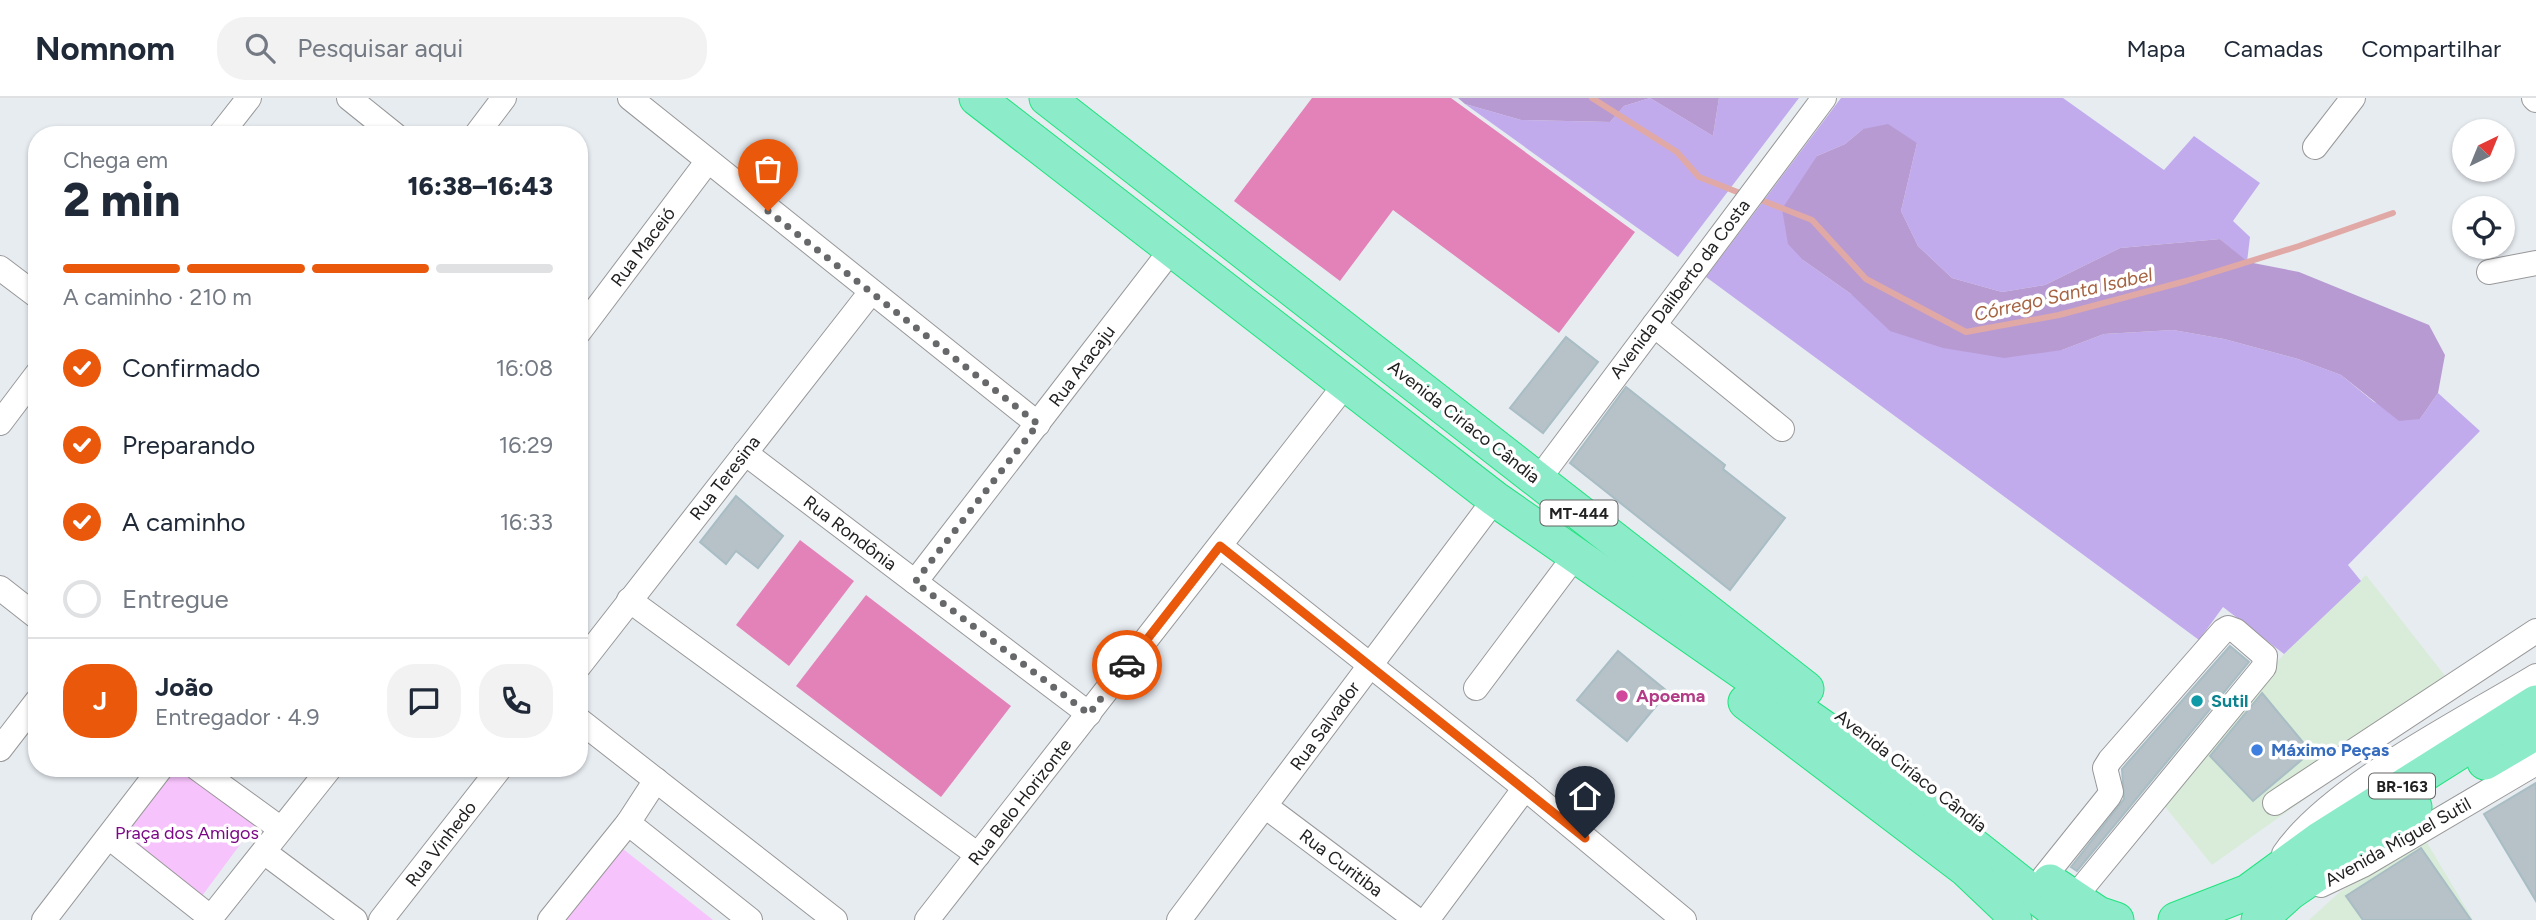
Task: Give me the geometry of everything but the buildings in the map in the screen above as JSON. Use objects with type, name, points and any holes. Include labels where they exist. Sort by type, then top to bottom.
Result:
[{"type":"highway","name":"MT-444","points":[[977,98],[1345,385],[1530,523],[1630,613],[1966,869],[2007,908],[2014,920]]},
{"type":"highway","name":"Avenida Ciríaco Cândia","points":[[1046,98],[2044,877],[2070,910],[2116,920]]},
{"type":"highway","points":[[1530,523],[1832,734],[2070,910]]},
{"type":"highway","name":"BR-163","points":[[2266,899],[2329,833],[2536,703]]},
{"type":"highway","name":"BR-163","points":[[2266,899],[2536,732]]},
{"type":"highway","points":[[2176,920],[2266,899]]},
{"type":"street","points":[[227,126],[249,98]]},
{"type":"street","points":[[349,98],[385,126]]},
{"type":"street","points":[[483,126],[504,98]]},
{"type":"street","name":"Avenida Daliberto da Costa","points":[[1538,480],[1824,98]]},
{"type":"street","points":[[2315,147],[2353,98]]},
{"type":"street","points":[[635,99],[707,162],[1038,424]]},
{"type":"street","name":"Rua Maceió","points":[[588,320],[707,162]]},
{"type":"street","name":"Rua Aracaju","points":[[915,582],[1172,249]]},
{"type":"street","points":[[2489,272],[2536,263]]},
{"type":"street","points":[[0,268],[28,289]]},
{"type":"street","name":"Rua Teresina","points":[[588,654],[871,292]]},
{"type":"street","points":[[1654,325],[1782,429]]},
{"type":"street","name":"Rua Belo Horizonte","points":[[928,920],[1345,385]]},
{"type":"street","points":[[0,423],[28,386]]},
{"type":"street","name":"Rua Rondônia","points":[[745,453],[1089,714]]},
{"type":"street","name":"Rua Salvador","points":[[1179,920],[1495,499]]},
{"type":"street","points":[[1220,546],[1525,788],[1684,920]]},
{"type":"street","points":[[1476,688],[1572,560]]},
{"type":"street","points":[[0,588],[28,610]]},
{"type":"street","points":[[629,600],[978,855]]},
{"type":"street","points":[[2044,877],[2109,796],[2111,792],[2105,768],[2109,760],[2223,631],[2228,628],[2236,631],[2265,656],[2264,667],[2070,910]]},
{"type":"street","points":[[2275,803],[2536,631]]},
{"type":"street","points":[[2266,899],[2305,828],[2334,803],[2392,763],[2536,676]]},
{"type":"street","points":[[0,748],[28,712]]},
{"type":"street","points":[[588,727],[835,920]]},
{"type":"street","name":"Avenida Miguel Sutil","points":[[2266,899],[2323,884],[2363,865],[2536,763]]},
{"type":"street","points":[[44,920],[153,777]]},
{"type":"street","points":[[209,777],[281,829]]},
{"type":"street","points":[[109,837],[210,919],[323,777]]},
{"type":"street","name":"Rua Vinhedo","points":[[388,918],[493,777]]},
{"type":"street","points":[[550,920],[628,822],[656,780]]},
{"type":"street","points":[[1427,920],[1525,788]]},
{"type":"street","name":"Rua Curitiba","points":[[1265,806],[1417,920]]},
{"type":"street","points":[[628,822],[750,920]]},
{"type":"street","points":[[264,852],[355,920]]},
{"type":"shaded area","points":[[1312,98],[1451,98],[1635,232],[1559,333],[1393,210],[1340,281],[1234,201]]},
{"type":"shaded area","points":[[1458,98],[1650,98],[1624,106],[1610,122],[1521,120],[1465,104]]},
{"type":"shaded area","points":[[1650,98],[1713,136],[1719,98],[1799,98],[1678,257],[1465,104],[1521,120],[1610,122],[1624,106]]},
{"type":"shaded area","points":[[1650,98],[1719,98],[1713,136]]},
{"type":"shaded area","points":[[1841,98],[2063,98],[2164,170],[2194,136],[2260,183],[2233,221],[2250,237],[2247,262],[2220,239],[2120,248],[2045,285],[2002,292],[1952,278],[1918,246],[1901,211],[1917,143],[1863,129],[1845,144],[1817,156],[1803,260],[1851,294],[2062,350],[2104,334],[2173,330],[2224,339],[2298,359],[2341,375],[2374,402],[2420,419],[2438,393],[2480,431],[2348,565],[2361,581],[2284,654],[2223,607],[2199,640],[1706,277]]},
{"type":"shaded area","points":[[1888,124],[1917,143],[1901,211],[1918,246],[1952,278],[2002,292],[2045,285],[2120,248],[2220,239],[2248,262],[2299,272],[2429,325],[2445,355],[2438,393],[2420,419],[2399,421],[2341,375],[2298,359],[2224,339],[2173,330],[2104,334],[2062,350],[2004,358],[1943,348],[1890,331],[1851,294],[1803,260],[1788,244],[1782,209],[1817,156],[1845,144],[1863,129]]},
{"type":"shaded area","points":[[800,540],[854,581],[789,666],[736,625]]},
{"type":"shaded area","points":[[2366,575],[2457,691],[2212,865],[2159,799],[2284,654]]},
{"type":"shaded area","points":[[866,595],[1011,706],[941,797],[796,686]]},
{"type":"shaded area","points":[[2426,841],[2473,920],[2309,920],[2341,891]]},
{"type":"green space","name":"Praça dos Amigos","points":[[167,777],[197,777],[256,823],[196,904],[118,842]]},
{"type":"green space","points":[[618,845],[713,920],[555,920]]},
{"type":"waterway","name":"Córrego Santa Isabel","points":[[1592,98],[1677,152],[1699,177],[1745,195]]},
{"type":"waterway","name":"Córrego Santa Isabel","points":[[1756,198],[1812,220],[1866,279],[1966,332],[2059,315],[2186,281],[2393,213]]},
{"type":"way so far","points":[[768,211],[1038,424],[915,582],[1089,714],[1127,665]]},
{"type":"place","name":"Apoema","points":[[1622,696]]},
{"type":"place","name":"Sutil","points":[[2197,701]]},
{"type":"place","name":"Máximo Peças","points":[[2257,750]]},
{"type":"route","points":[[1127,665],[1220,546],[1585,838]]}]
